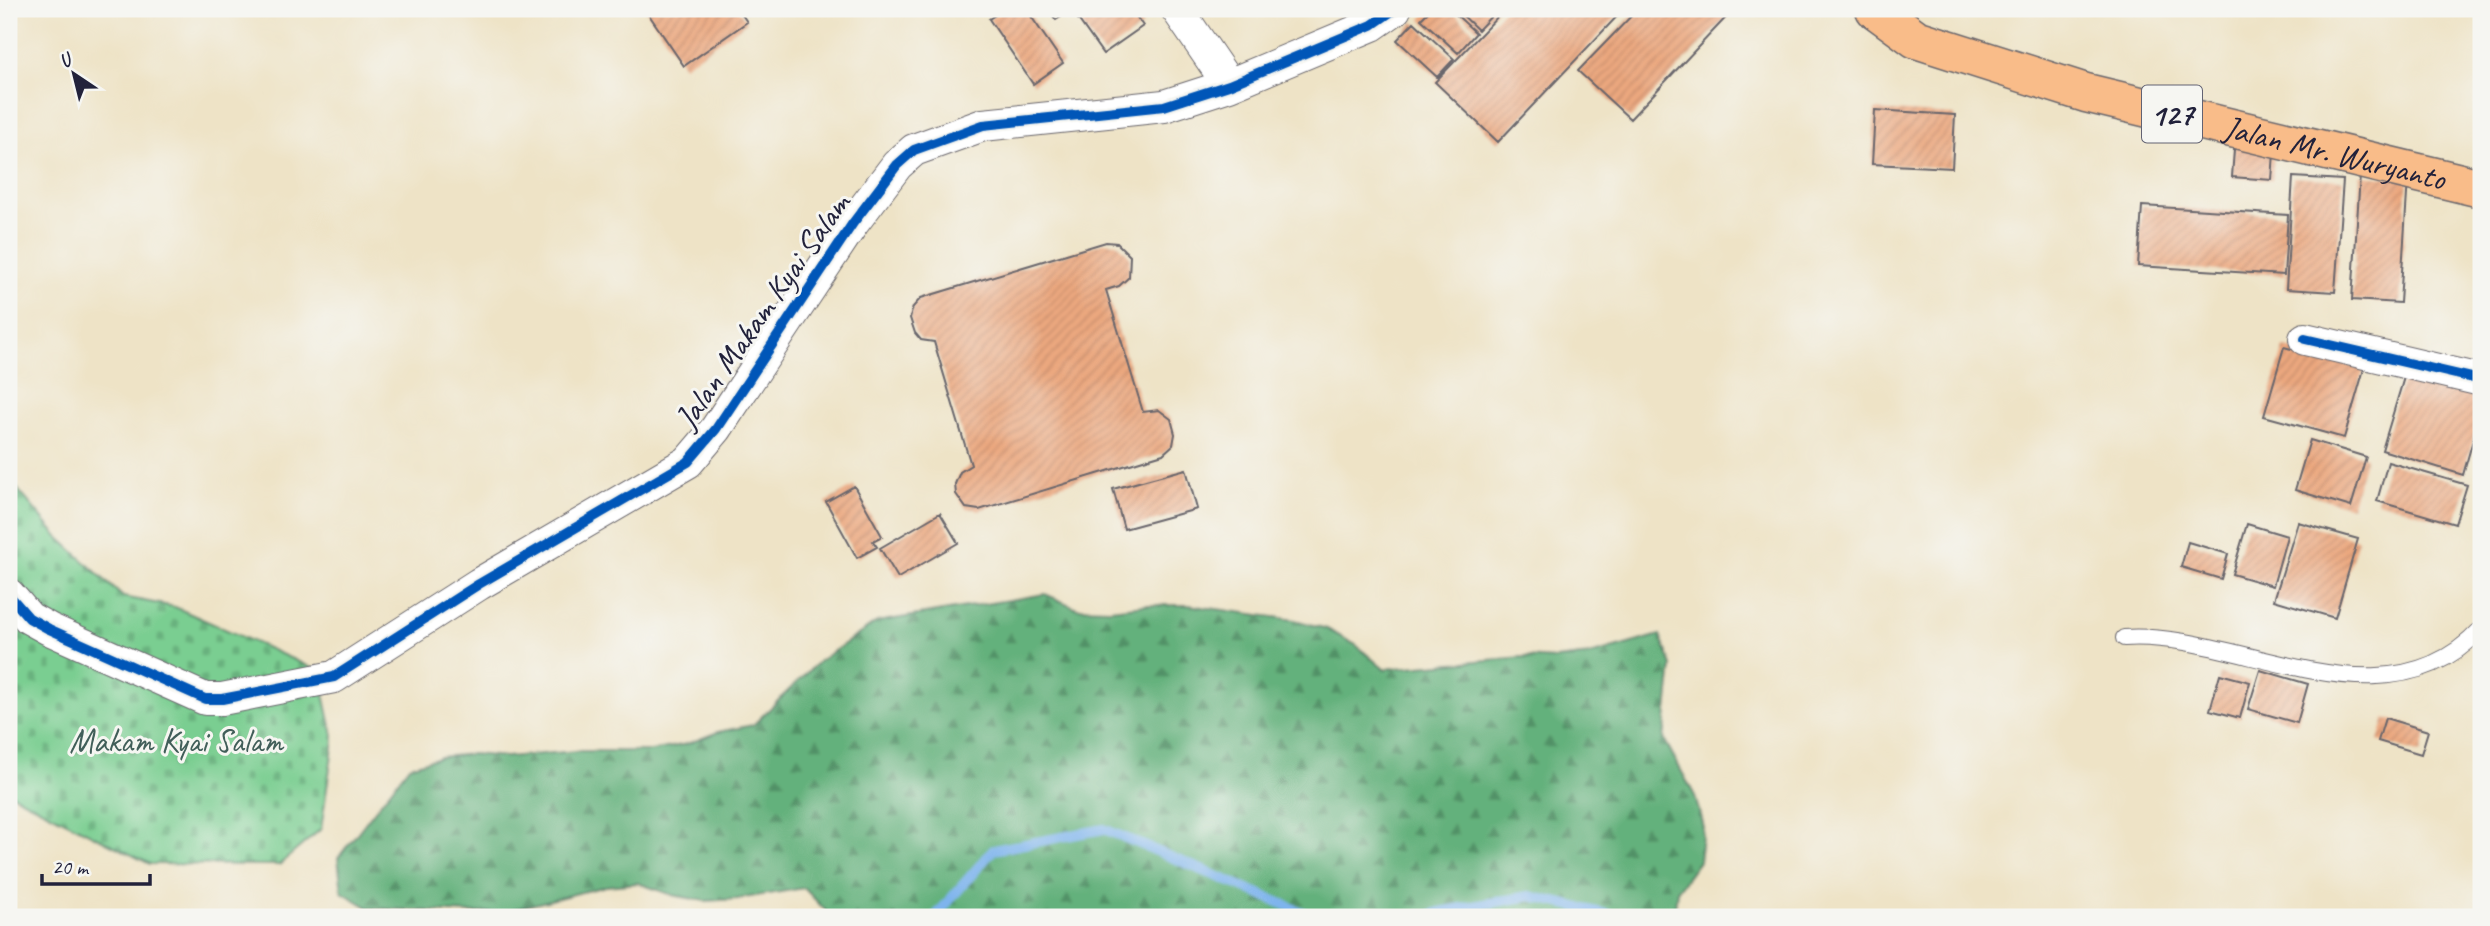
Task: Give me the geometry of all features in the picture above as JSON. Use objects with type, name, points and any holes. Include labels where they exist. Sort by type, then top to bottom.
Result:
[{"type":"main road","name":"Jalan Mr. Wuryanto","points":[[1875,9],[1916,39],[2087,93],[2481,188]]},
{"type":"street","points":[[1177,9],[1229,85]]},
{"type":"street","name":"Jalan Makam Kyai Salam","points":[[9,595],[29,618],[49,629],[205,699],[222,699],[334,677],[479,584],[688,461],[716,429],[853,223],[897,165],[914,149],[982,125],[1164,106],[1229,85],[1372,25],[1395,9]]},
{"type":"street","points":[[2305,339],[2481,380]]},
{"type":"lane","points":[[2124,638],[2163,638],[2271,663],[2343,676],[2374,677],[2417,670],[2449,656],[2481,629]]},
{"type":"green space","name":"Makam Kyai Salam","points":[[9,479],[57,536],[123,597],[175,607],[319,671],[334,740],[321,829],[279,865],[150,864],[9,793]]},
{"type":"green space","points":[[1045,594],[1077,608],[1188,605],[1295,620],[1327,629],[1356,645],[1384,669],[1523,657],[1556,659],[1590,655],[1660,635],[1672,666],[1664,739],[1695,796],[1703,827],[1699,861],[1677,891],[1674,917],[824,917],[826,911],[804,888],[738,899],[705,901],[672,895],[638,883],[606,886],[503,912],[470,913],[369,908],[342,892],[338,858],[409,766],[440,757],[473,754],[506,757],[577,751],[651,751],[687,744],[718,732],[753,725],[819,661],[877,622]]},
{"type":"building","points":[[645,9],[738,9],[747,22],[684,66]]},
{"type":"building","points":[[1004,9],[1026,9],[1063,63],[1033,84],[989,19]]},
{"type":"building","points":[[1048,9],[1073,9],[1056,20]]},
{"type":"building","points":[[1093,9],[1131,9],[1143,26],[1103,54],[1078,19]]},
{"type":"building","points":[[1431,9],[1450,9],[1476,33],[1458,53],[1421,19]]},
{"type":"building","points":[[1456,9],[1498,9],[1478,30]]},
{"type":"building","points":[[1505,9],[1624,9],[1498,142],[1435,82]]},
{"type":"building","points":[[1638,9],[1734,9],[1630,119],[1578,71]]},
{"type":"building","points":[[1414,22],[1454,59],[1437,77],[1397,40]]},
{"type":"building","points":[[1875,110],[1955,115],[1952,168],[1872,164]]},
{"type":"building","points":[[2235,136],[2275,139],[2272,180],[2232,177]]},
{"type":"building","points":[[2360,175],[2408,178],[2400,303],[2352,300]]},
{"type":"building","points":[[2293,177],[2343,180],[2335,292],[2286,289]]},
{"type":"building","points":[[2142,206],[2288,215],[2284,275],[2138,266]]},
{"type":"building","points":[[1106,242],[1117,243],[1130,256],[1129,277],[1119,286],[1106,290],[1143,412],[1159,410],[1171,419],[1175,434],[1173,445],[1163,454],[979,510],[966,508],[956,494],[955,484],[960,472],[971,465],[934,342],[921,340],[915,333],[910,318],[913,307],[921,298]]},
{"type":"building","points":[[2284,347],[2364,369],[2344,438],[2264,416]]},
{"type":"building","points":[[2405,374],[2481,396],[2481,412],[2463,475],[2382,450]]},
{"type":"building","points":[[2310,440],[2366,457],[2351,507],[2295,490]]},
{"type":"building","points":[[2388,462],[2467,485],[2455,524],[2377,501]]},
{"type":"building","points":[[1186,469],[1197,509],[1124,529],[1113,489]]},
{"type":"building","points":[[854,486],[882,536],[873,541],[877,547],[857,558],[826,502]]},
{"type":"building","points":[[940,513],[958,543],[898,578],[880,548]]},
{"type":"building","points":[[2298,522],[2358,539],[2335,618],[2274,600]]},
{"type":"building","points":[[2247,524],[2287,536],[2273,586],[2232,574]]},
{"type":"building","points":[[2188,542],[2228,554],[2221,579],[2181,567]]},
{"type":"building","points":[[2260,670],[2308,684],[2297,723],[2248,709]]},
{"type":"building","points":[[2220,674],[2250,682],[2240,718],[2210,710]]},
{"type":"building","points":[[2385,718],[2428,731],[2421,754],[2378,741]]},
{"type":"waterway","points":[[935,917],[993,850],[1104,829],[1314,917]]},
{"type":"waterway","points":[[1426,917],[1440,912],[1530,896],[1619,917]]},
{"type":"cycle path","points":[[9,595],[29,618],[49,629],[205,699],[222,699],[334,677],[479,584],[688,462],[716,429],[853,223],[897,165],[914,150],[983,125],[1164,106],[1229,85],[1372,25],[1395,9]]},
{"type":"cycle path","points":[[2305,339],[2481,380]]}]
